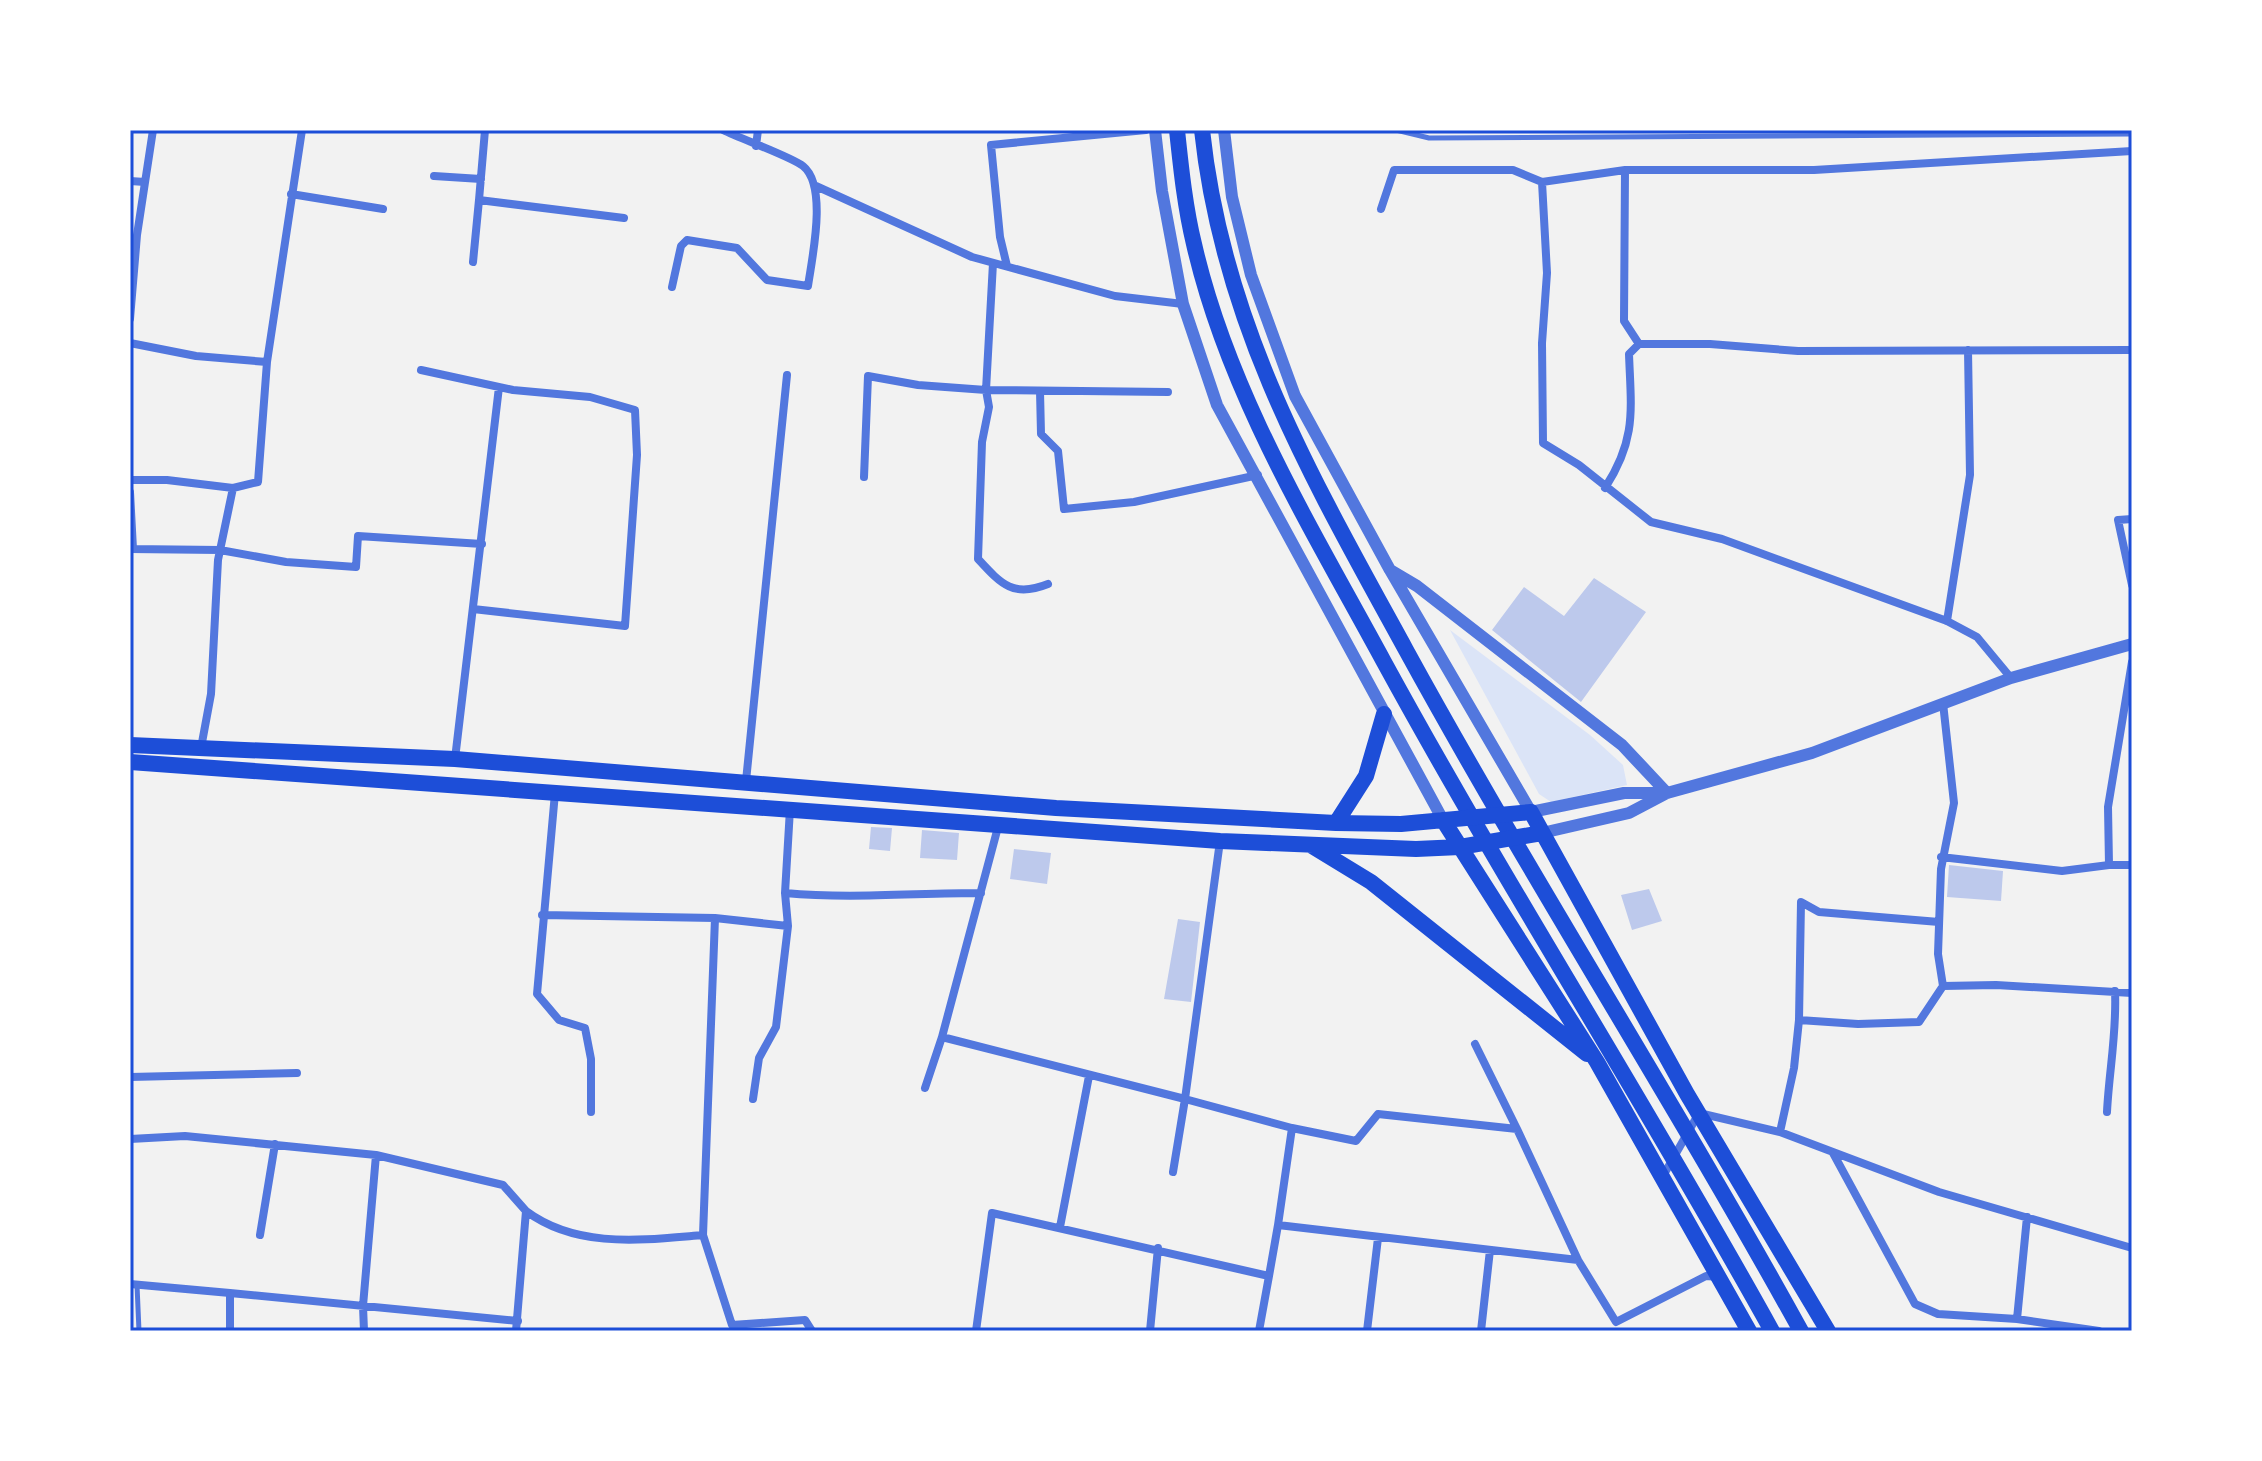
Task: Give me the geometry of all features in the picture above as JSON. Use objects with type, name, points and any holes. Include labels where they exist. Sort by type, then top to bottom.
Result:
[{"type":"main road","points":[[1177,130],[1194,245],[1216,316],[1243,388],[1297,503],[1436,758],[1630,1080],[1772,1331]]},
{"type":"main road","points":[[1202,130],[1218,239],[1240,308],[1266,379],[1320,491],[1458,746],[1651,1068],[1801,1331]]},
{"type":"main road","points":[[1336,823],[1366,776],[1384,714]]},
{"type":"main road","points":[[130,745],[455,759],[1056,808],[1336,823],[1401,824],[1531,812],[1699,1113],[1828,1331]]},
{"type":"main road","points":[[130,762],[790,808],[998,827],[1312,846],[1460,847],[1542,833]]},
{"type":"main road","points":[[1443,820],[1597,1062],[1749,1331]]},
{"type":"main road","points":[[1312,846],[1371,882],[1597,1062]]},
{"type":"street","points":[[130,319],[153,130]]},
{"type":"street","points":[[130,480],[167,480],[233,488],[258,482],[267,362],[302,130]]},
{"type":"street","points":[[473,262],[485,130]]},
{"type":"street","points":[[723,130],[803,166],[816,186],[972,257],[1115,296],[1183,304]]},
{"type":"street","points":[[756,146],[758,130]]},
{"type":"street","points":[[1007,266],[1000,237],[991,145],[1146,130]]},
{"type":"street","points":[[1155,130],[1162,191],[1183,304],[1217,405],[1258,475],[1302,566],[1443,820]]},
{"type":"street","points":[[1224,130],[1232,197],[1268,327],[1295,396],[1390,570],[1531,812],[1624,793],[1667,793]]},
{"type":"street","points":[[1381,209],[1394,170],[1513,170],[1542,182],[1625,170],[1814,170],[2132,151]]},
{"type":"street","points":[[1625,170],[1624,321],[1639,344]]},
{"type":"street","points":[[434,176],[481,179]]},
{"type":"street","points":[[130,181],[145,182]]},
{"type":"street","points":[[1542,182],[1547,273],[1542,343],[1543,443],[1579,465],[1651,522],[1722,539],[1947,621],[1977,637],[2011,678]]},
{"type":"street","points":[[672,287],[681,246],[687,240],[737,248],[767,280],[808,286],[816,226],[816,186]]},
{"type":"street","points":[[291,194],[383,209]]},
{"type":"street","points":[[479,200],[624,218]]},
{"type":"street","points":[[993,263],[986,390],[989,407],[982,442],[978,559],[1002,585],[1031,591],[1048,584]]},
{"type":"street","points":[[130,343],[196,356],[267,362]]},
{"type":"street","points":[[1605,488],[1624,460],[1631,427],[1629,354],[1639,344],[1710,344],[1798,351],[2132,350]]},
{"type":"street","points":[[1947,621],[1970,475],[1968,350]]},
{"type":"street","points":[[421,370],[499,387],[590,397],[635,410],[637,455],[625,626],[473,609]]},
{"type":"street","points":[[746,781],[787,375]]},
{"type":"street","points":[[864,477],[868,376],[918,385],[986,390],[1115,393],[1158,389],[1168,392]]},
{"type":"street","points":[[455,759],[499,387]]},
{"type":"street","points":[[1040,391],[1041,434],[1058,451],[1064,509],[1134,502],[1258,475]]},
{"type":"street","points":[[201,750],[211,694],[220,550],[233,488]]},
{"type":"street","points":[[130,492],[131,549],[220,550],[286,562],[356,567],[358,536],[482,544]]},
{"type":"street","points":[[2132,519],[2118,520],[2132,585]]},
{"type":"street","points":[[1390,570],[1417,586],[1622,745],[1667,793]]},
{"type":"street","points":[[1542,833],[1629,813],[1667,793],[1812,753],[2011,678],[2132,644]]},
{"type":"street","points":[[2109,865],[2108,807],[2127,722],[2132,662]]},
{"type":"street","points":[[1799,1020],[1858,1024],[1919,1022],[1943,986],[1938,954],[1941,857],[1954,803],[1943,703]]},
{"type":"street","points":[[555,792],[537,994],[559,1020],[585,1028],[591,1059],[591,1112]]},
{"type":"street","points":[[753,1099],[759,1058],[776,1027],[788,926],[785,893],[790,808]]},
{"type":"street","points":[[925,1088],[942,1037],[998,827]]},
{"type":"street","points":[[1173,1172],[1220,841]]},
{"type":"street","points":[[1941,857],[2062,871],[2132,865]]},
{"type":"street","points":[[785,893],[845,898],[891,893],[981,893]]},
{"type":"street","points":[[1780,1132],[1794,1068],[1799,1020],[1801,902],[1819,912],[1939,922]]},
{"type":"street","points":[[542,915],[715,918],[788,926]]},
{"type":"street","points":[[715,918],[703,1235],[732,1328],[805,1320],[812,1331]]},
{"type":"street","points":[[1943,986],[1996,985],[2132,993]]},
{"type":"street","points":[[2107,1112],[2109,1074],[2117,1033],[2115,991]]},
{"type":"street","points":[[942,1037],[1292,1128],[1356,1141],[1378,1114],[1517,1129]]},
{"type":"street","points":[[1475,1044],[1578,1260],[1621,1331]]},
{"type":"street","points":[[130,1077],[297,1073]]},
{"type":"street","points":[[1060,1227],[1089,1076]]},
{"type":"street","points":[[1663,1176],[1699,1113],[1780,1132],[1939,1192],[2132,1248]]},
{"type":"street","points":[[1259,1331],[1292,1128]]},
{"type":"street","points":[[130,1139],[185,1136],[376,1155],[503,1185],[526,1211],[548,1227],[600,1239],[703,1235]]},
{"type":"street","points":[[260,1235],[275,1144]]},
{"type":"street","points":[[1833,1153],[1915,1304],[1938,1314],[2017,1319],[2099,1331]]},
{"type":"street","points":[[364,1331],[363,1306],[376,1155]]},
{"type":"street","points":[[134,1284],[363,1306],[517,1326],[526,1211]]},
{"type":"street","points":[[976,1331],[992,1213],[1158,1248],[1269,1276]]},
{"type":"street","points":[[2017,1319],[2027,1217]]},
{"type":"street","points":[[1278,1225],[1578,1260]]},
{"type":"street","points":[[1367,1331],[1378,1238]]},
{"type":"street","points":[[1150,1331],[1158,1248]]},
{"type":"street","points":[[1481,1331],[1490,1250]]},
{"type":"street","points":[[1616,1322],[1706,1276],[1720,1277]]},
{"type":"street","points":[[230,1293],[230,1331]]},
{"type":"lane","points":[[1396,130],[1429,138],[2132,134]]},
{"type":"lane","points":[[134,1284],[139,1331]]},
{"type":"shaded area","points":[[1450,630],[1590,735],[1623,765],[1627,785],[1551,802],[1539,794]]},
{"type":"building","points":[[1594,578],[1646,612],[1581,702],[1492,630],[1524,587],[1564,616]]},
{"type":"building","points":[[871,827],[892,828],[890,851],[869,849]]},
{"type":"building","points":[[922,830],[959,833],[957,860],[920,858]]},
{"type":"building","points":[[1014,849],[1051,853],[1047,884],[1010,879]]},
{"type":"building","points":[[1949,865],[2003,871],[2001,901],[1947,897]]},
{"type":"building","points":[[1649,889],[1662,921],[1632,930],[1621,895]]},
{"type":"building","points":[[1178,919],[1200,922],[1191,1002],[1164,999]]}]
